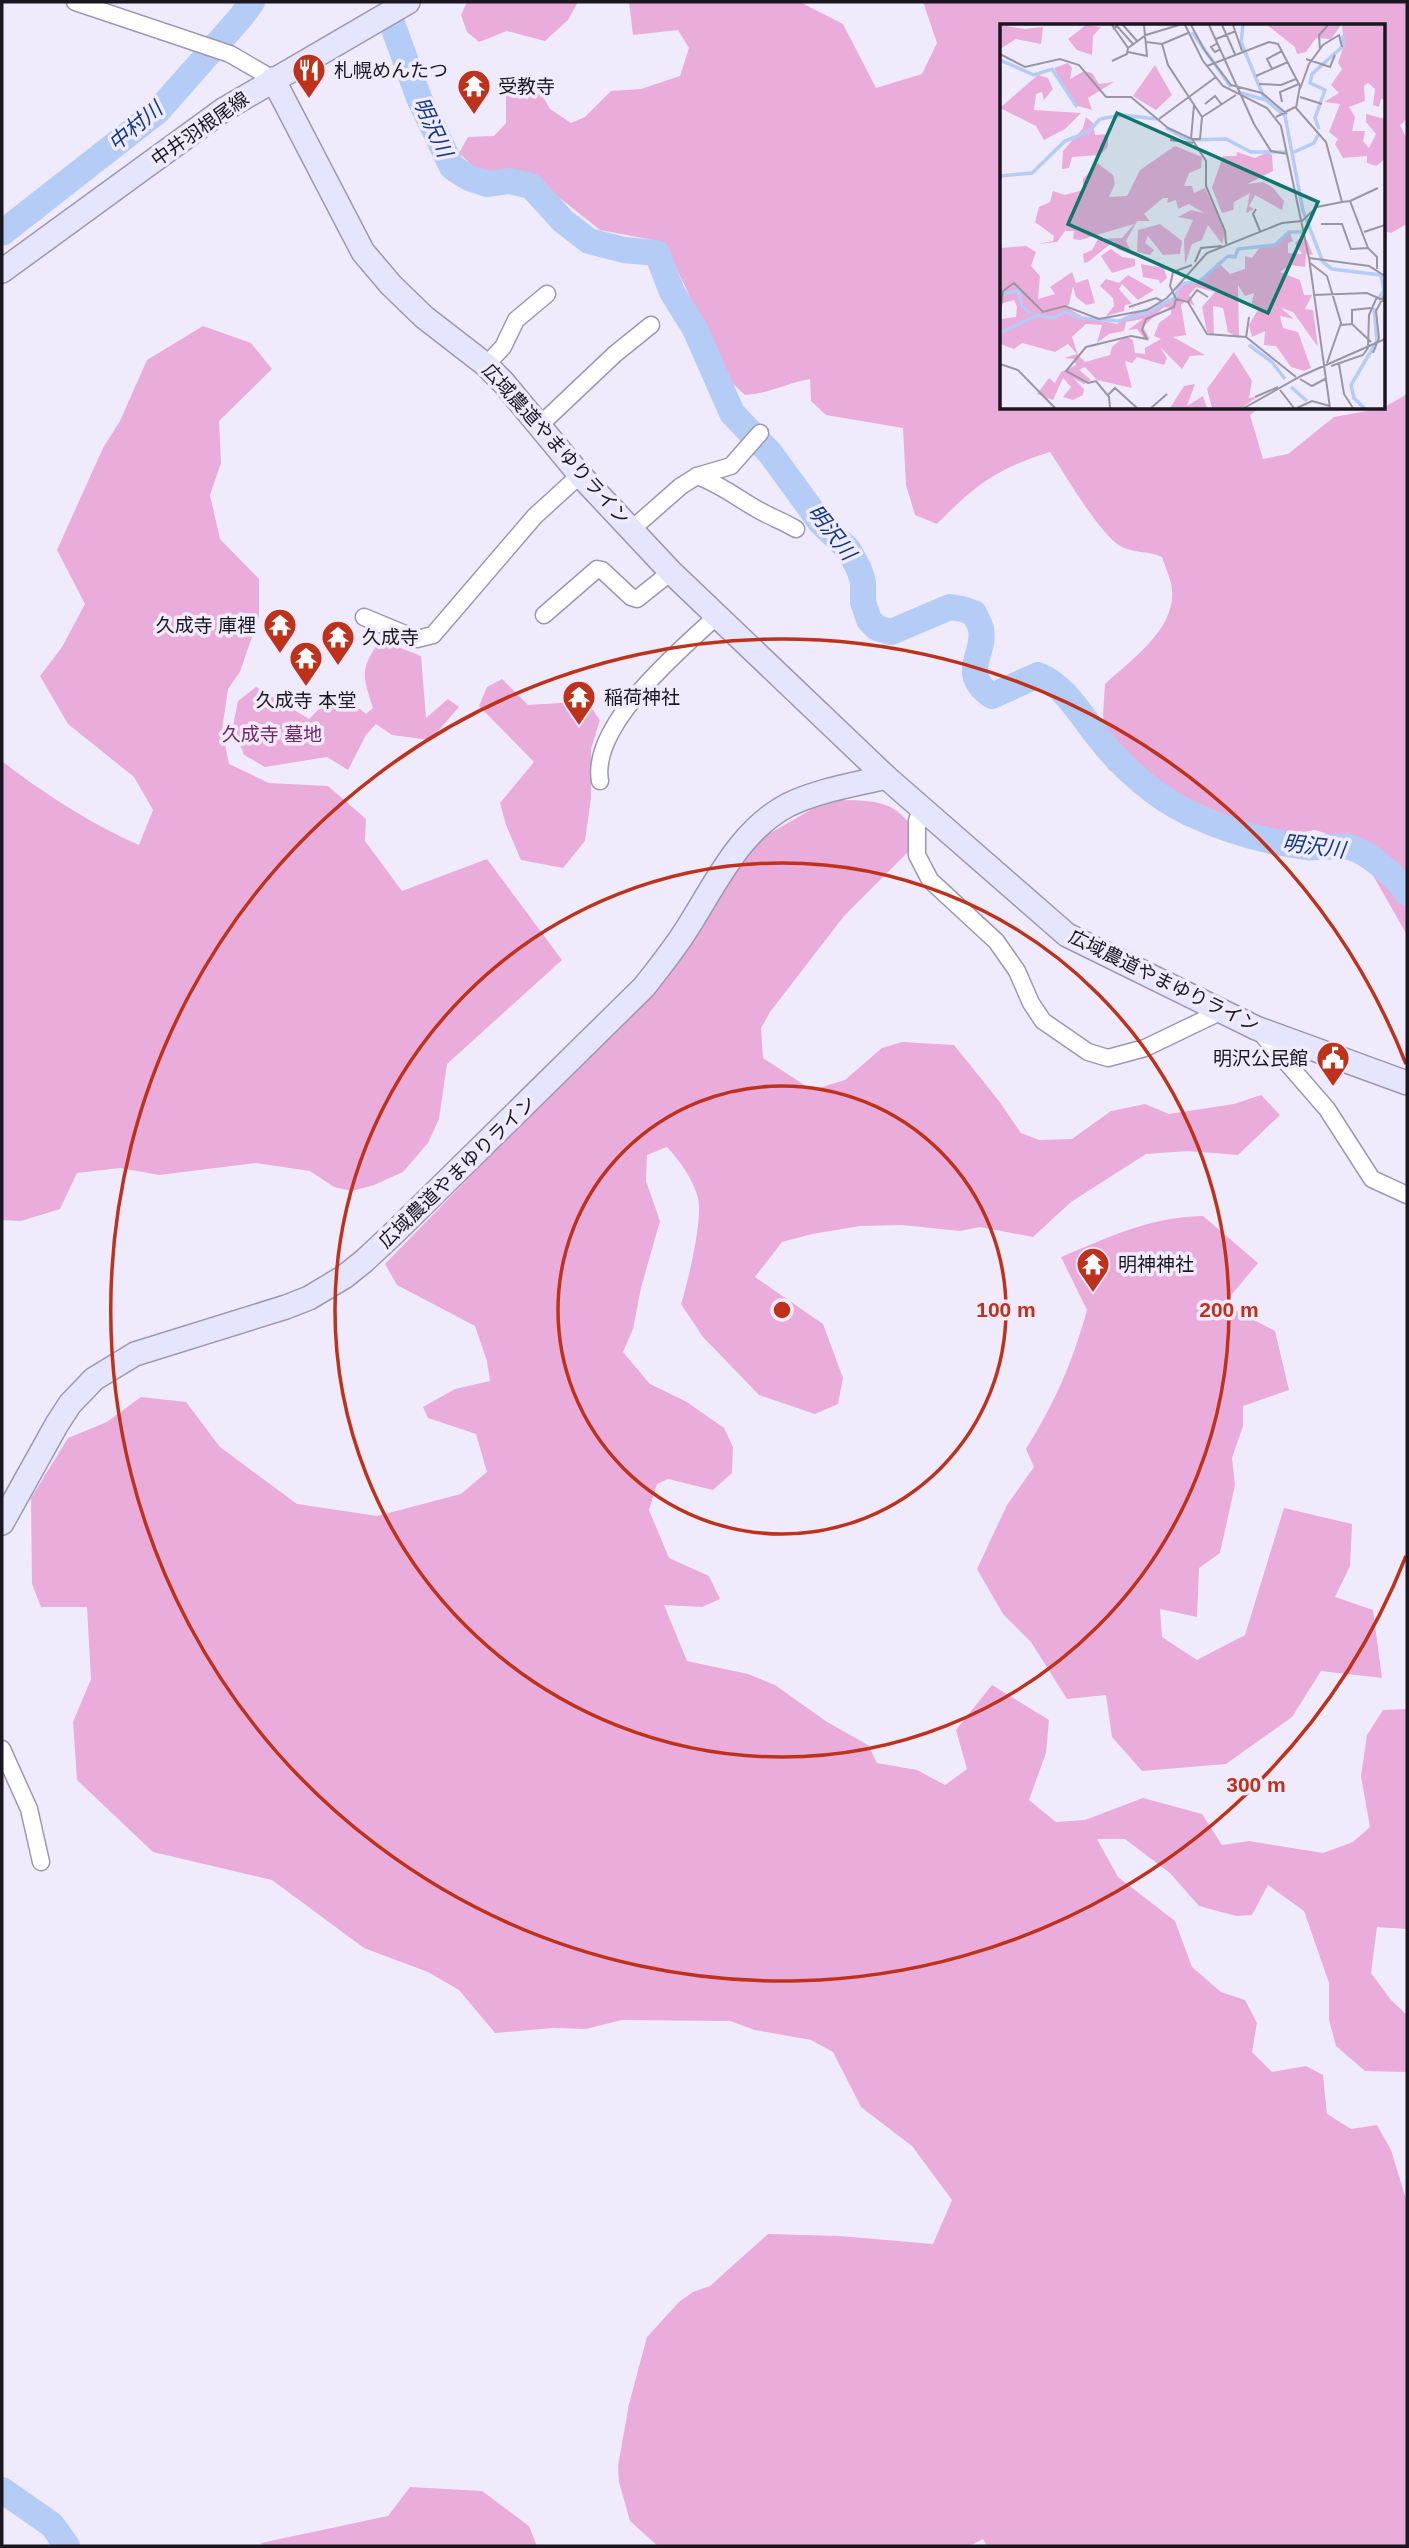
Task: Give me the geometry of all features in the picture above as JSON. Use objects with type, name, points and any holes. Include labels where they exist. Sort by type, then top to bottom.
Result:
[{"type":"street","points":[[75,2],[230,54],[273,79]]},
{"type":"street","name":"中井羽根尾線","points":[[2,271],[223,110],[408,2]]},
{"type":"street","name":"広域農道やまゆりライン","points":[[273,79],[363,252],[391,285],[424,317],[486,365],[580,475],[671,572],[886,777],[1067,935],[1256,1028],[1407,1083]]},
{"type":"street","points":[[486,365],[503,347],[516,320],[547,294]]},
{"type":"street","points":[[540,425],[651,325]]},
{"type":"street","points":[[632,529],[681,486],[697,476],[732,466],[760,433]]},
{"type":"street","points":[[364,617],[417,639],[433,635],[535,516],[580,475]]},
{"type":"street","points":[[697,476],[726,488],[765,514],[796,529]]},
{"type":"street","points":[[544,615],[595,570],[602,570],[631,597],[637,599],[671,572]]},
{"type":"street","points":[[600,781],[597,767],[614,724],[670,658],[718,615]]},
{"type":"street","name":"広域農道やまゆりライン","points":[[2,1523],[57,1424],[70,1404],[94,1379],[118,1362],[153,1346],[309,1298],[364,1261],[644,988],[681,939],[740,844],[787,806],[816,794],[886,777]]},
{"type":"street","points":[[922,807],[917,821],[917,855],[930,880],[996,941],[1017,971],[1031,1003],[1043,1021],[1088,1052],[1108,1058],[1145,1048],[1222,1011]]},
{"type":"street","points":[[1256,1028],[1327,1110],[1372,1179],[1407,1195]]},
{"type":"street","points":[[2,1749],[29,1809],[41,1862]]},
{"type":"green space","points":[[467,2],[578,2],[568,20],[545,41],[507,31],[479,42],[467,32],[461,15]]},
{"type":"green space","points":[[629,2],[800,2],[843,24],[876,88],[922,74],[937,43],[923,2],[1407,2],[1407,119],[1400,125],[1407,139],[1407,224],[1391,233],[1384,231],[1384,24],[1000,24],[1000,410],[1256,410],[1250,415],[1263,459],[1288,454],[1334,417],[1384,410],[1384,407],[1407,394],[1407,935],[1354,842],[1315,830],[1243,842],[1177,818],[1108,769],[1103,715],[1105,684],[1139,654],[1159,630],[1167,617],[1172,589],[1162,557],[1133,551],[1115,542],[1084,505],[1050,452],[988,479],[937,524],[915,515],[906,485],[903,428],[826,415],[811,401],[810,379],[762,393],[745,395],[730,381],[664,242],[600,230],[536,179],[477,170],[459,153],[468,137],[494,136],[506,123],[506,85],[531,76],[550,109],[571,123],[585,117],[611,91],[641,89],[680,76],[689,48],[678,30],[633,35]]},
{"type":"green space","points":[[203,326],[251,343],[272,369],[219,421],[221,463],[210,495],[220,539],[259,579],[259,616],[240,672],[228,689],[222,730],[229,764],[269,783],[328,786],[366,819],[365,841],[402,891],[487,859],[562,960],[447,1064],[439,1119],[428,1143],[403,1172],[352,1191],[334,1187],[310,1171],[256,1163],[159,1175],[120,1168],[77,1173],[60,1209],[21,1221],[2,1220],[2,761],[68,807],[139,845],[153,810],[134,777],[68,724],[40,676],[62,647],[85,604],[57,550],[103,448],[120,421],[147,360]]},
{"type":"green space","name":"久成寺 墓地","points":[[380,640],[421,656],[426,718],[448,699],[459,707],[430,740],[392,735],[376,724],[366,735],[348,770],[327,757],[265,767],[244,755],[233,726],[238,701],[256,687],[309,719],[333,695],[345,705],[350,701],[366,714],[373,708],[365,679],[366,666]]},
{"type":"green space","points":[[502,679],[528,705],[575,702],[590,706],[600,720],[591,749],[591,798],[585,841],[563,868],[521,860],[506,825],[500,803],[534,762],[479,706],[487,687]]},
{"type":"green space","points":[[842,800],[873,802],[898,812],[912,827],[909,851],[844,916],[770,1012],[761,1028],[763,1058],[812,1090],[845,1080],[882,1048],[902,1042],[954,1045],[1021,1133],[1039,1140],[1072,1139],[1111,1111],[1145,1104],[1169,1114],[1234,1104],[1261,1095],[1280,1115],[1238,1155],[1188,1151],[1146,1154],[1071,1202],[1033,1237],[980,1227],[960,1231],[902,1225],[860,1226],[782,1242],[755,1277],[823,1324],[843,1378],[838,1404],[815,1414],[759,1395],[703,1337],[681,1304],[697,1235],[698,1198],[686,1171],[667,1147],[647,1155],[646,1181],[660,1221],[641,1288],[633,1329],[623,1352],[650,1384],[687,1402],[724,1428],[733,1447],[732,1473],[713,1490],[668,1479],[657,1484],[649,1510],[669,1558],[709,1576],[720,1599],[702,1607],[664,1605],[687,1661],[748,1674],[775,1685],[827,1722],[868,1745],[877,1763],[917,1770],[945,1785],[967,1769],[956,1730],[992,1685],[1049,1720],[1046,1753],[1029,1800],[1056,1822],[1085,1820],[1143,1798],[1202,1814],[1222,1845],[1249,1841],[1323,1853],[1353,1842],[1370,1827],[1361,1776],[1367,1735],[1383,1710],[1407,1709],[1407,1929],[1377,1927],[1371,1973],[1391,2000],[1407,2015],[1407,2072],[1365,2071],[1336,2046],[1329,2020],[1329,1983],[1304,1911],[1268,1885],[1252,1915],[1236,1916],[1199,1906],[1170,1873],[1125,1839],[1097,1839],[1118,1877],[1175,1921],[1192,1967],[1221,1992],[1245,2000],[1257,2023],[1252,2052],[1272,2072],[1306,2066],[1323,2075],[1327,2114],[1351,2129],[1377,2125],[1391,2150],[1407,2202],[1407,2546],[987,2546],[983,2539],[969,2546],[658,2546],[630,2521],[619,2482],[618,2466],[629,2404],[647,2337],[679,2302],[693,2292],[710,2286],[768,2234],[840,2236],[933,2244],[952,2200],[912,2146],[861,2107],[833,2052],[811,2040],[755,2030],[730,2021],[622,2020],[586,2029],[553,2028],[495,2033],[459,1990],[428,1972],[364,1948],[272,1880],[153,1852],[77,1780],[73,1722],[91,1679],[87,1607],[41,1607],[32,1584],[31,1498],[68,1438],[107,1422],[141,1397],[186,1402],[220,1447],[297,1504],[377,1516],[461,1494],[487,1472],[476,1434],[428,1418],[423,1407],[455,1389],[490,1381],[487,1361],[475,1326],[397,1285],[385,1264],[533,1112],[695,928],[760,839],[814,808]]},
{"type":"green space","points":[[1203,1216],[1258,1263],[1224,1304],[1275,1331],[1289,1390],[1243,1406],[1243,1426],[1232,1458],[1235,1485],[1220,1553],[1199,1568],[1197,1617],[1160,1609],[1162,1637],[1197,1660],[1245,1635],[1284,1508],[1352,1524],[1350,1566],[1335,1597],[1373,1610],[1382,1678],[1321,1671],[1292,1717],[1226,1764],[1142,1771],[1112,1737],[1106,1695],[1067,1699],[1031,1642],[1003,1614],[977,1569],[1007,1505],[1034,1467],[1026,1449],[1062,1382],[1087,1310],[1061,1257],[1147,1224]]},
{"type":"green space","points":[[410,2487],[482,2491],[529,2526],[537,2546],[262,2546],[261,2543],[388,2516]]},
{"type":"waterway","name":"中村川","points":[[2,233],[158,111],[252,2]]},
{"type":"waterway","name":"明沢川","points":[[393,26],[419,98],[452,167],[469,178],[488,184],[509,181],[531,186],[563,221],[589,241],[624,250],[657,253],[672,292],[695,329],[732,413],[770,453],[821,523],[848,549],[863,582],[863,602],[869,620],[877,628],[891,632],[950,607],[974,613],[982,638],[975,672],[982,688],[992,696],[1038,675],[1065,694],[1129,771],[1176,806],[1218,825],[1262,839],[1307,847],[1345,846],[1357,850],[1381,866],[1407,893]]},
{"type":"waterway","points":[[2,2490],[52,2525],[67,2546]]},
{"type":"place","name":"札幌めんたつ","points":[[309,100]]},
{"type":"place","name":"受教寺","points":[[474,116]]},
{"type":"place","name":"久成寺 庫裡","points":[[280,655]]},
{"type":"place","name":"久成寺","points":[[338,667]]},
{"type":"place","name":"久成寺 本堂","points":[[306,688]]},
{"type":"place","name":"稲荷神社","points":[[579,727]]},
{"type":"place","name":"明沢公民館","points":[[1333,1088]]},
{"type":"place","name":"明神神社","points":[[1093,1294]]}]
